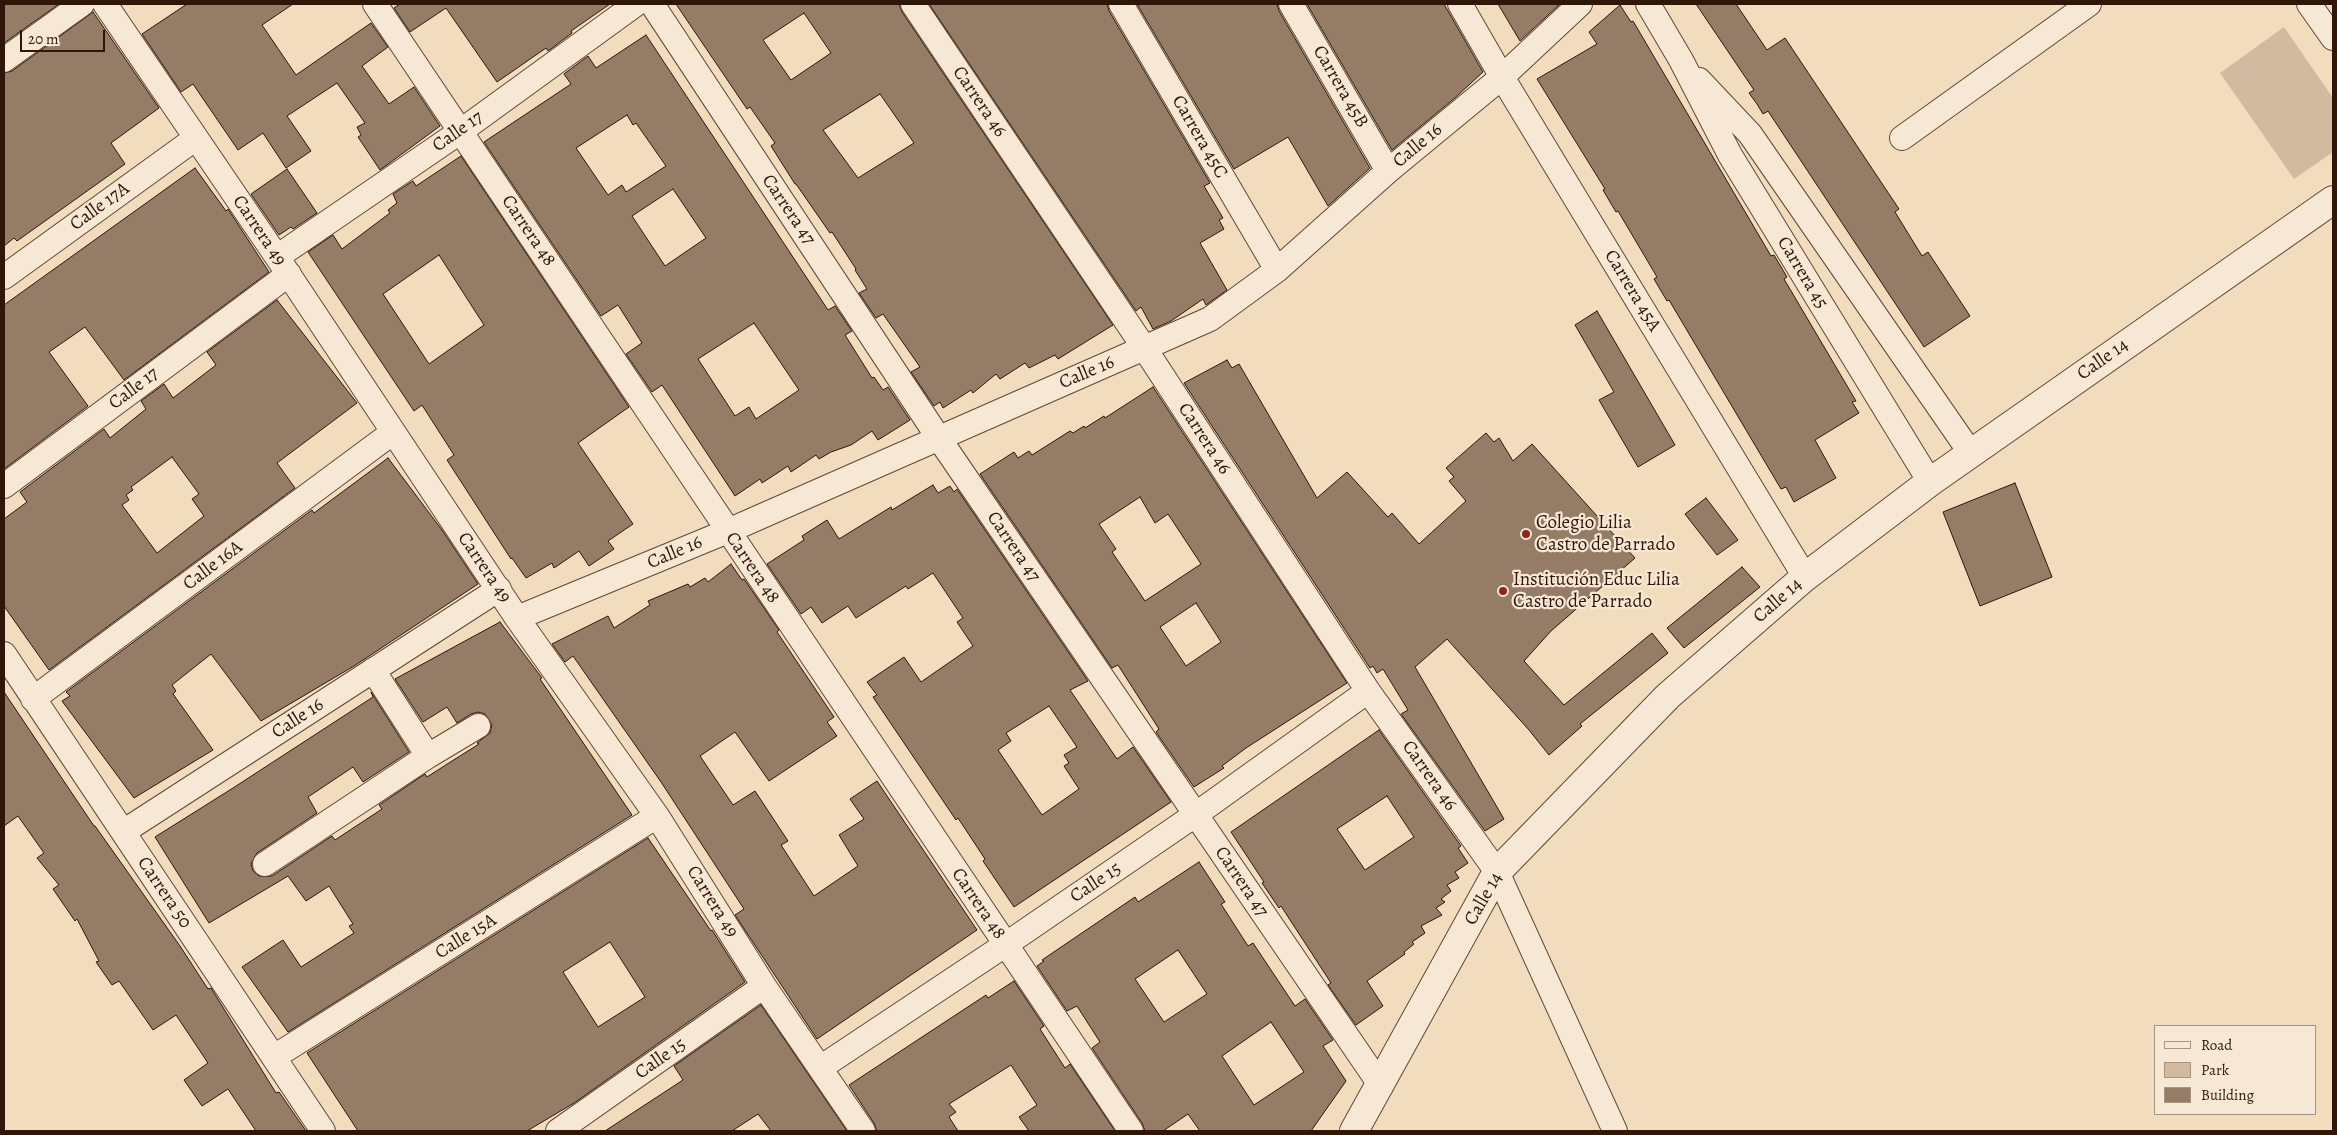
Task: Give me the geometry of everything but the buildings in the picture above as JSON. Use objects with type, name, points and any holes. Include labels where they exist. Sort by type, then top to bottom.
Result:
[{"type":"street","points":[[4,60],[82,4]]},
{"type":"street","name":"Carrera 49","points":[[105,4],[283,265],[392,433],[517,618],[657,816],[764,986],[863,1131]]},
{"type":"street","name":"Carrera 48","points":[[375,4],[1005,946],[1131,1131]]},
{"type":"street","name":"Calle 17","points":[[4,486],[283,265],[461,131],[636,4]]},
{"type":"street","name":"Carrera 47","points":[[652,4],[938,437],[1381,1086]]},
{"type":"street","name":"Carrera 46","points":[[913,4],[1145,349],[1368,691],[1498,872],[1615,1131]]},
{"type":"street","name":"Carrera 45C","points":[[1121,4],[1277,270]]},
{"type":"street","name":"Carrera 45B","points":[[1291,4],[1388,171]]},
{"type":"street","name":"Carrera 45A","points":[[1460,4],[1502,77],[1805,577]]},
{"type":"street","name":"Calle 16","points":[[517,618],[728,531],[1210,319],[1277,270],[1388,171],[1502,77],[1580,4]]},
{"type":"street","name":"Carrera 45","points":[[1648,4],[1681,60],[1730,155],[1930,482]]},
{"type":"street","points":[[1902,138],[2089,4]]},
{"type":"street","points":[[2309,4],[2333,38]]},
{"type":"street","name":"Carrera 45","points":[[1681,60],[1750,134],[1970,452]]},
{"type":"street","name":"Calle 17A","points":[[4,277],[196,138]]},
{"type":"street","name":"Calle 14","points":[[1354,1131],[1381,1086],[1498,872],[1668,696],[1805,577],[1970,452],[2333,200]]},
{"type":"street","name":"Calle 16A","points":[[34,699],[392,433]]},
{"type":"street","name":"Calle 16","points":[[123,832],[498,589]]},
{"type":"street","name":"Carrera 50","points":[[4,654],[323,1131]]},
{"type":"street","points":[[373,670],[428,756]]},
{"type":"street","name":"Calle 15","points":[[820,1068],[1005,946],[1195,815],[1368,691]]},
{"type":"street","points":[[266,864],[428,756],[478,726]]},
{"type":"street","name":"Calle 15A","points":[[274,1058],[657,816]]},
{"type":"street","name":"Calle 15","points":[[558,1131],[764,986]]},
{"type":"green space","points":[[2284,27],[2333,98],[2333,152],[2294,179],[2220,73]]},
{"type":"place","name":"Colegio Lilia Castro de Parrado","points":[[1526,534]]},
{"type":"place","name":"Institución Educ Lilia Castro de Parrado","points":[[1503,591]]}]
